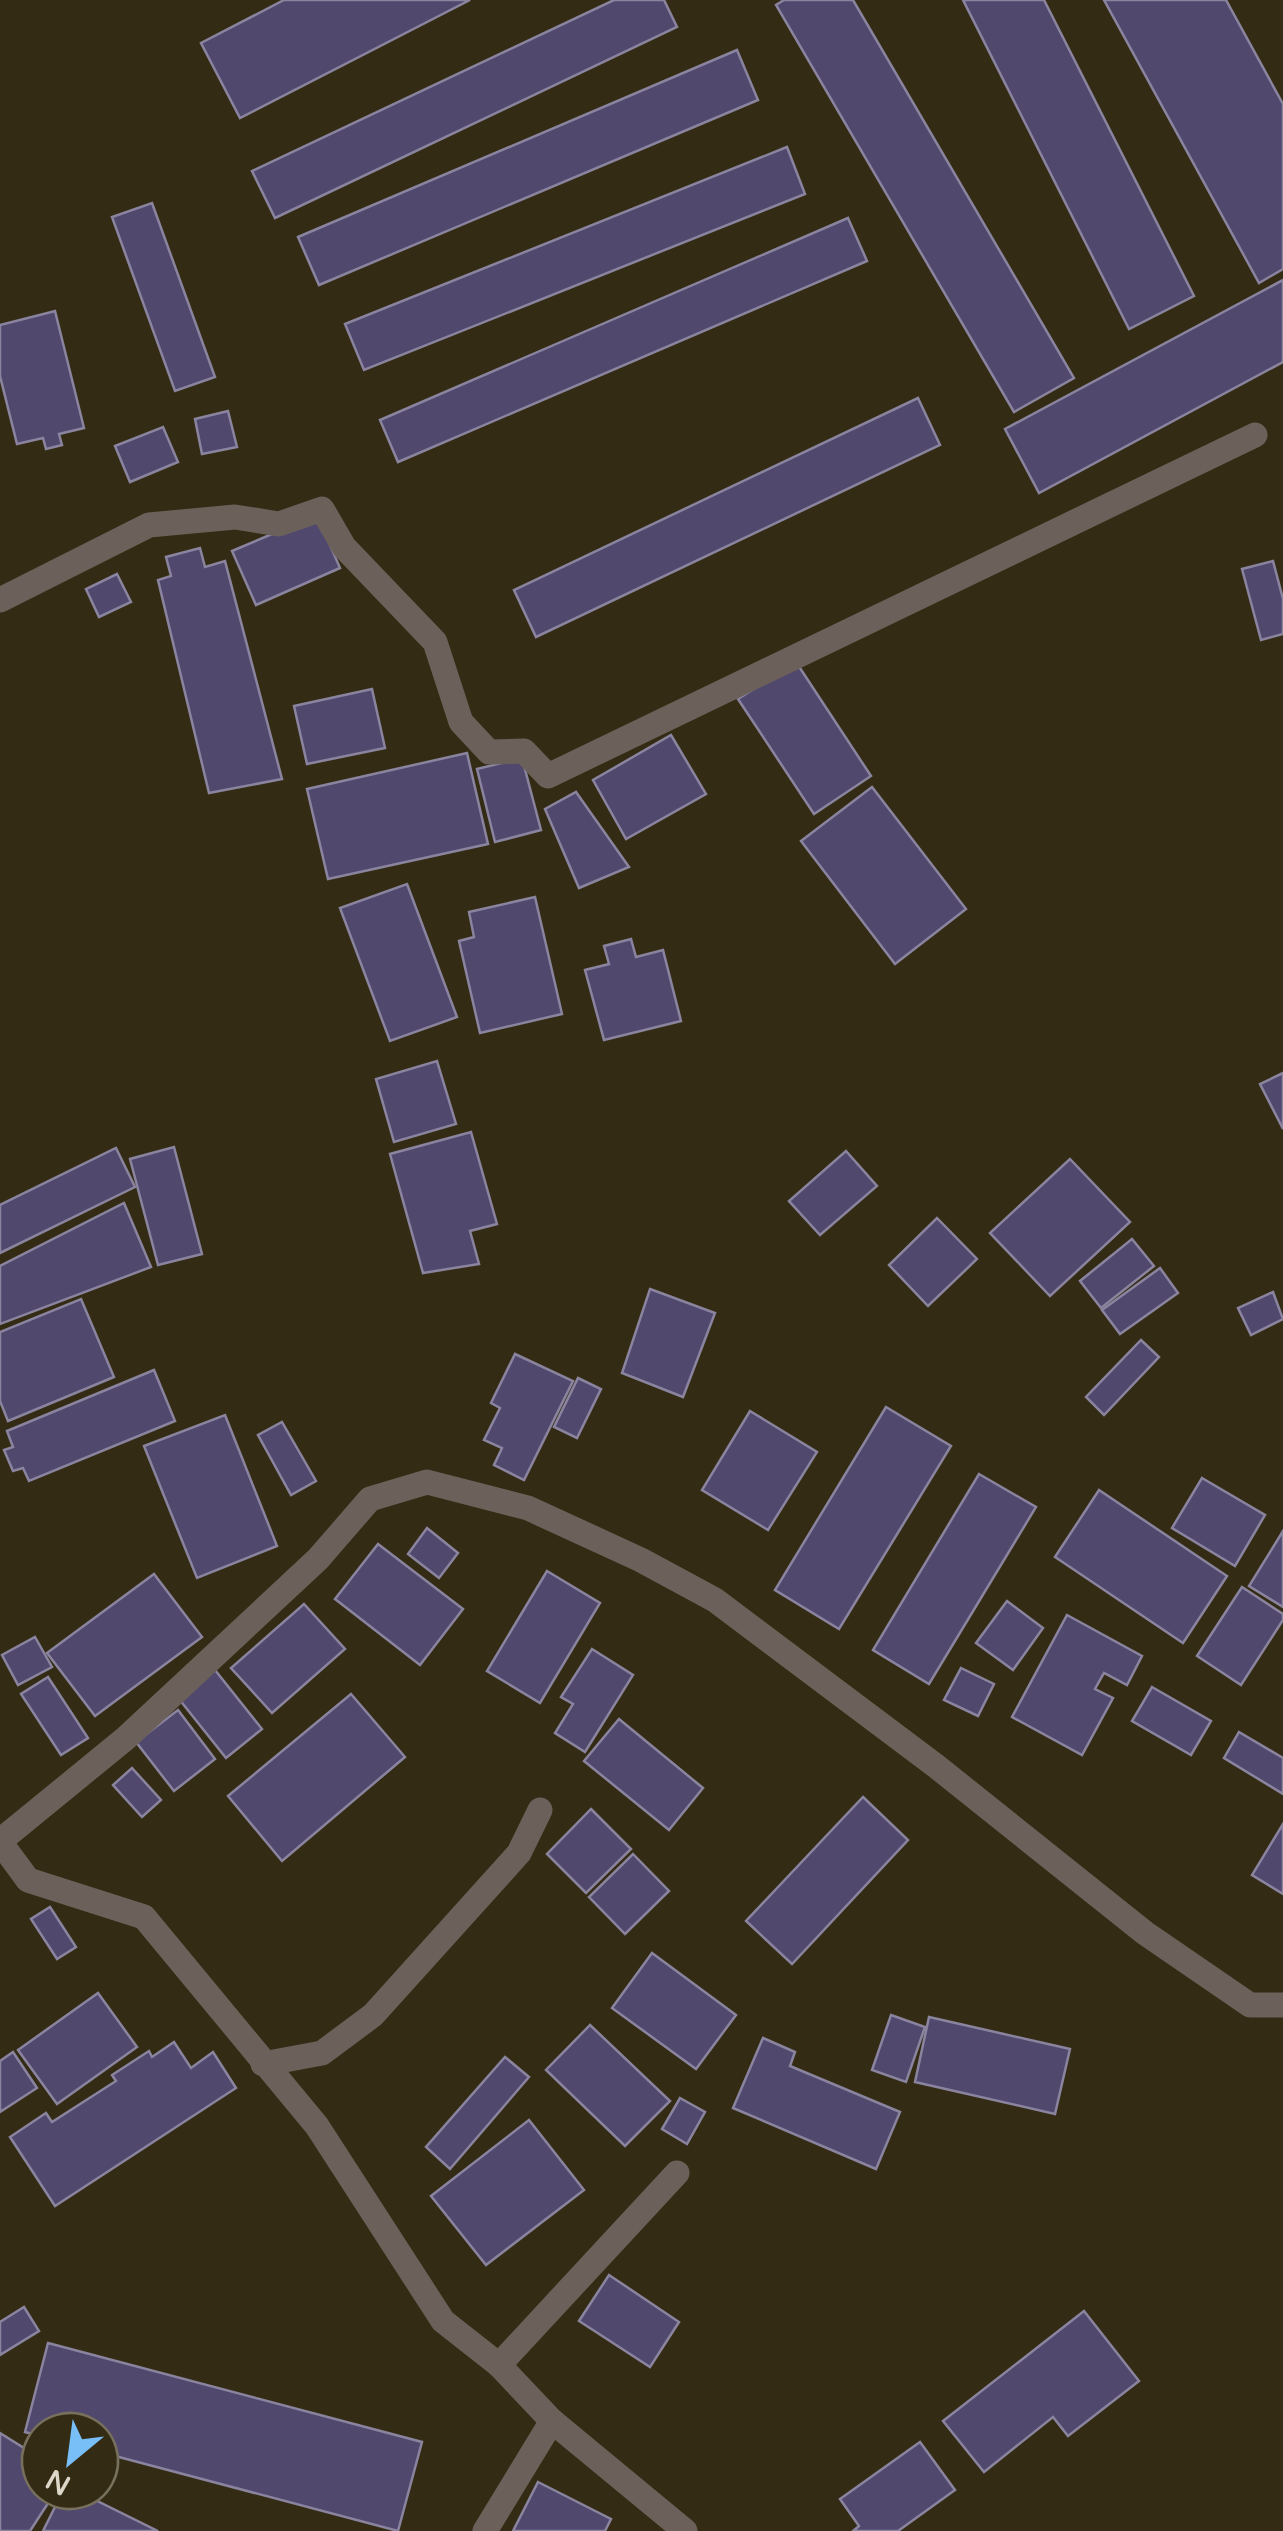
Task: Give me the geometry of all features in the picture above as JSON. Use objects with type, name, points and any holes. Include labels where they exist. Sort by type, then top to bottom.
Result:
[{"type":"street","points":[[0,600],[149,525],[234,517],[279,524],[322,509],[344,547],[435,642],[461,722],[489,752],[524,752],[548,776],[1255,435]]},
{"type":"street","points":[[684,2531],[552,2421],[499,2365],[444,2322],[317,2126],[144,1917],[28,1880],[0,1842],[126,1738],[318,1559],[370,1499],[427,1482],[528,1508],[715,1600],[936,1766],[1145,1934],[1250,2005],[1283,2005]]},
{"type":"street","points":[[264,2064],[322,2053],[373,2015],[519,1853],[540,1810]]},
{"type":"street","points":[[499,2365],[677,2174]]},
{"type":"street","points":[[485,2531],[552,2421]]},
{"type":"building","points":[[284,0],[470,0],[240,118],[201,43]]},
{"type":"building","points":[[614,0],[664,0],[677,27],[275,218],[252,171]]},
{"type":"building","points":[[784,0],[853,0],[1074,378],[1014,412],[776,5]]},
{"type":"building","points":[[963,0],[1044,0],[1194,296],[1129,329]]},
{"type":"building","points":[[1104,0],[1226,0],[1283,104],[1283,269],[1259,283]]},
{"type":"building","points":[[737,50],[758,100],[319,285],[298,237]]},
{"type":"building","points":[[787,147],[805,194],[364,370],[345,324]]},
{"type":"building","points":[[152,203],[215,377],[175,391],[112,217]]},
{"type":"building","points":[[848,218],[867,261],[398,462],[380,420]]},
{"type":"building","points":[[1283,280],[1283,362],[1039,493],[1005,429]]},
{"type":"building","points":[[55,311],[84,428],[59,434],[62,445],[46,449],[43,438],[17,444],[0,376],[0,325]]},
{"type":"building","points":[[918,398],[940,445],[536,637],[514,590]]},
{"type":"building","points":[[228,411],[237,447],[202,454],[195,419]]},
{"type":"building","points":[[163,427],[178,462],[130,482],[115,446]]},
{"type":"building","points":[[317,515],[340,568],[256,605],[232,551]]},
{"type":"building","points":[[200,548],[205,567],[225,561],[282,779],[209,793],[158,580],[171,576],[166,557]]},
{"type":"building","points":[[1273,561],[1283,599],[1283,634],[1261,640],[1242,569]]},
{"type":"building","points":[[117,574],[131,602],[99,617],[86,589]]},
{"type":"building","points":[[796,662],[871,776],[814,814],[738,699]]},
{"type":"building","points":[[372,689],[385,748],[307,764],[294,706]]},
{"type":"building","points":[[671,735],[706,794],[626,839],[593,780]]},
{"type":"building","points":[[467,753],[488,844],[328,879],[307,789]]},
{"type":"building","points":[[522,758],[541,830],[495,842],[477,769]]},
{"type":"building","points":[[872,787],[966,909],[895,964],[801,841]]},
{"type":"building","points":[[576,792],[629,867],[579,888],[545,809]]},
{"type":"building","points":[[407,884],[457,1017],[390,1041],[340,908]]},
{"type":"building","points":[[535,897],[562,1014],[480,1033],[459,941],[474,937],[469,912]]},
{"type":"building","points":[[631,939],[636,957],[663,950],[681,1021],[604,1040],[585,970],[609,964],[604,946]]},
{"type":"building","points":[[437,1061],[456,1124],[394,1142],[376,1079]]},
{"type":"building","points":[[1283,1073],[1283,1129],[1260,1084]]},
{"type":"building","points":[[471,1132],[497,1224],[470,1231],[479,1264],[423,1273],[390,1154]]},
{"type":"building","points":[[174,1147],[202,1254],[158,1265],[130,1159]]},
{"type":"building","points":[[116,1148],[135,1187],[0,1253],[0,1205]]},
{"type":"building","points":[[846,1151],[877,1186],[820,1235],[789,1201]]},
{"type":"building","points":[[1070,1159],[1130,1222],[1050,1296],[990,1233]]},
{"type":"building","points":[[124,1203],[151,1267],[0,1324],[0,1266]]},
{"type":"building","points":[[937,1218],[977,1259],[928,1306],[889,1265]]},
{"type":"building","points":[[1132,1239],[1154,1266],[1101,1308],[1080,1281]]},
{"type":"building","points":[[1160,1268],[1178,1293],[1120,1334],[1102,1310]]},
{"type":"building","points":[[650,1289],[715,1313],[683,1397],[622,1373]]},
{"type":"building","points":[[1273,1292],[1283,1319],[1251,1335],[1238,1308]]},
{"type":"building","points":[[81,1299],[114,1377],[8,1421],[0,1401],[0,1332]]},
{"type":"building","points":[[1141,1340],[1159,1357],[1104,1415],[1086,1397]]},
{"type":"building","points":[[515,1354],[573,1381],[524,1480],[494,1465],[502,1448],[484,1440],[500,1408],[491,1403]]},
{"type":"building","points":[[154,1370],[175,1421],[29,1481],[23,1468],[13,1471],[4,1450],[13,1447],[7,1431]]},
{"type":"building","points":[[578,1378],[601,1389],[577,1438],[554,1427]]},
{"type":"building","points":[[886,1407],[951,1446],[839,1629],[775,1590]]},
{"type":"building","points":[[750,1411],[817,1452],[768,1530],[702,1490]]},
{"type":"building","points":[[225,1415],[277,1546],[197,1578],[144,1446]]},
{"type":"building","points":[[282,1422],[316,1481],[291,1495],[258,1435]]},
{"type":"building","points":[[979,1474],[1036,1507],[929,1684],[873,1650]]},
{"type":"building","points":[[1202,1478],[1265,1515],[1235,1566],[1172,1528]]},
{"type":"building","points":[[1099,1490],[1227,1576],[1183,1643],[1055,1557]]},
{"type":"building","points":[[427,1528],[458,1553],[439,1578],[408,1554]]},
{"type":"building","points":[[1283,1531],[1283,1607],[1249,1586]]},
{"type":"building","points":[[378,1544],[463,1609],[420,1665],[335,1599]]},
{"type":"building","points":[[547,1571],[600,1603],[540,1703],[487,1671]]},
{"type":"building","points":[[154,1574],[202,1637],[95,1716],[47,1653]]},
{"type":"building","points":[[1242,1587],[1283,1614],[1283,1620],[1241,1685],[1197,1656]]},
{"type":"building","points":[[1007,1601],[1043,1628],[1013,1670],[976,1643]]},
{"type":"building","points":[[304,1604],[345,1649],[272,1713],[231,1668]]},
{"type":"building","points":[[1067,1615],[1142,1656],[1127,1685],[1104,1673],[1095,1689],[1113,1698],[1082,1755],[1012,1717]]},
{"type":"building","points":[[35,1637],[52,1667],[18,1685],[2,1655]]},
{"type":"building","points":[[592,1649],[633,1675],[585,1752],[555,1733],[573,1704],[561,1697]]},
{"type":"building","points":[[961,1668],[994,1684],[978,1716],[944,1700]]},
{"type":"building","points":[[215,1670],[262,1729],[226,1758],[179,1699]]},
{"type":"building","points":[[48,1677],[88,1738],[61,1755],[21,1694]]},
{"type":"building","points":[[1152,1687],[1211,1721],[1191,1755],[1132,1721]]},
{"type":"building","points":[[351,1694],[405,1757],[282,1861],[228,1796]]},
{"type":"building","points":[[178,1710],[215,1759],[174,1791],[136,1742]]},
{"type":"building","points":[[619,1719],[703,1788],[669,1830],[584,1761]]},
{"type":"building","points":[[1239,1732],[1283,1758],[1283,1794],[1224,1758]]},
{"type":"building","points":[[132,1768],[161,1800],[142,1817],[113,1785]]},
{"type":"building","points":[[863,1797],[908,1840],[792,1964],[746,1921]]},
{"type":"building","points":[[591,1809],[631,1849],[586,1893],[547,1854]]},
{"type":"building","points":[[1283,1824],[1283,1894],[1252,1875]]},
{"type":"building","points":[[633,1854],[669,1891],[625,1934],[589,1897]]},
{"type":"building","points":[[50,1907],[76,1947],[57,1959],[31,1919]]},
{"type":"building","points":[[652,1953],[736,2015],[696,2069],[612,2008]]},
{"type":"building","points":[[98,1993],[137,2047],[57,2104],[18,2050]]},
{"type":"building","points":[[891,2015],[925,2027],[906,2082],[872,2070]]},
{"type":"building","points":[[929,2017],[1070,2049],[1055,2114],[915,2082]]},
{"type":"building","points":[[590,2025],[670,2101],[625,2146],[546,2070]]},
{"type":"building","points":[[763,2038],[795,2052],[790,2066],[900,2112],[876,2169],[733,2108]]},
{"type":"building","points":[[174,2042],[191,2068],[213,2052],[236,2088],[55,2206],[10,2137],[46,2113],[52,2122],[116,2081],[112,2075],[149,2051],[152,2057]]},
{"type":"building","points":[[13,2052],[37,2088],[0,2112],[0,2061]]},
{"type":"building","points":[[505,2057],[529,2077],[450,2169],[426,2147]]},
{"type":"building","points":[[680,2098],[705,2112],[687,2144],[662,2129]]},
{"type":"building","points":[[529,2120],[584,2190],[486,2265],[431,2196]]},
{"type":"building","points":[[609,2275],[679,2322],[650,2367],[579,2321]]},
{"type":"building","points":[[24,2307],[39,2331],[0,2355],[0,2322]]},
{"type":"building","points":[[1084,2311],[1139,2381],[1068,2436],[1053,2417],[984,2472],[943,2421]]},
{"type":"building","points":[[48,2343],[422,2442],[398,2531],[120,2457],[120,2411],[30,2411]]},
{"type":"building","points":[[0,2433],[20,2446],[20,2511],[43,2511],[30,2531],[0,2531]]},
{"type":"building","points":[[920,2442],[955,2490],[898,2531],[853,2531],[859,2526],[840,2499]]},
{"type":"building","points":[[538,2482],[611,2519],[605,2531],[513,2531]]},
{"type":"building","points":[[53,2511],[118,2511],[158,2531],[43,2531]]}]
